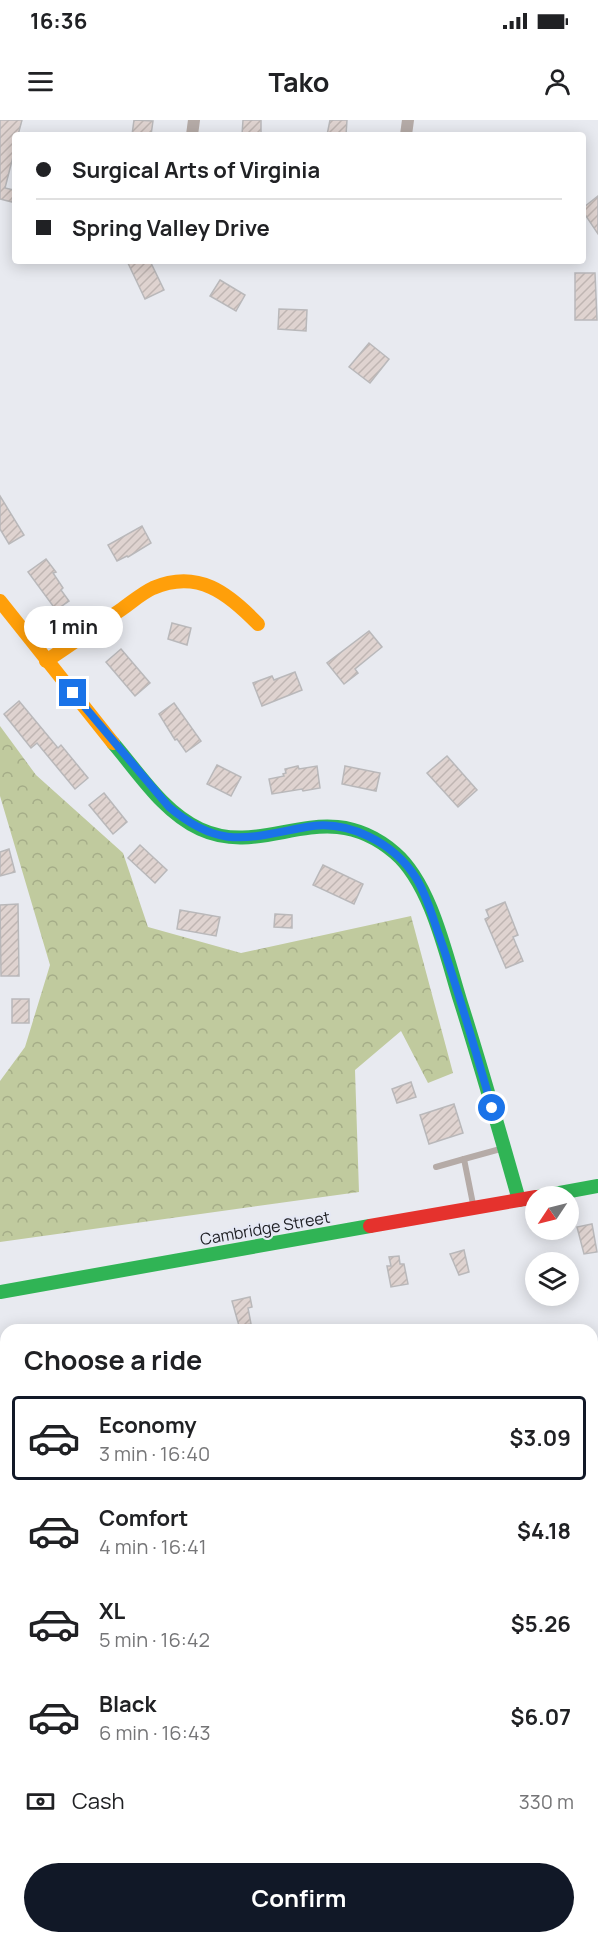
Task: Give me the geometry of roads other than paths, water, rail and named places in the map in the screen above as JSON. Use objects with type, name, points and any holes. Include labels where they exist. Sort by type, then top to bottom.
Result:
[{"type":"street","points":[[46,661],[152,589],[181,581],[196,581],[214,586],[243,607],[258,624]]},
{"type":"street","points":[[0,601],[46,661],[169,807],[183,819],[216,835],[234,838],[252,838],[310,826],[336,826],[375,839],[405,862],[425,894],[455,983],[519,1200]]},
{"type":"street","name":"Cambridge Street","points":[[579,1189],[598,1186]]},
{"type":"street","name":"Cambridge Street","points":[[0,1292],[525,1199]]},
{"type":"lane","points":[[436,1167],[504,1148]]},
{"type":"lane","points":[[464,1160],[474,1208]]}]
